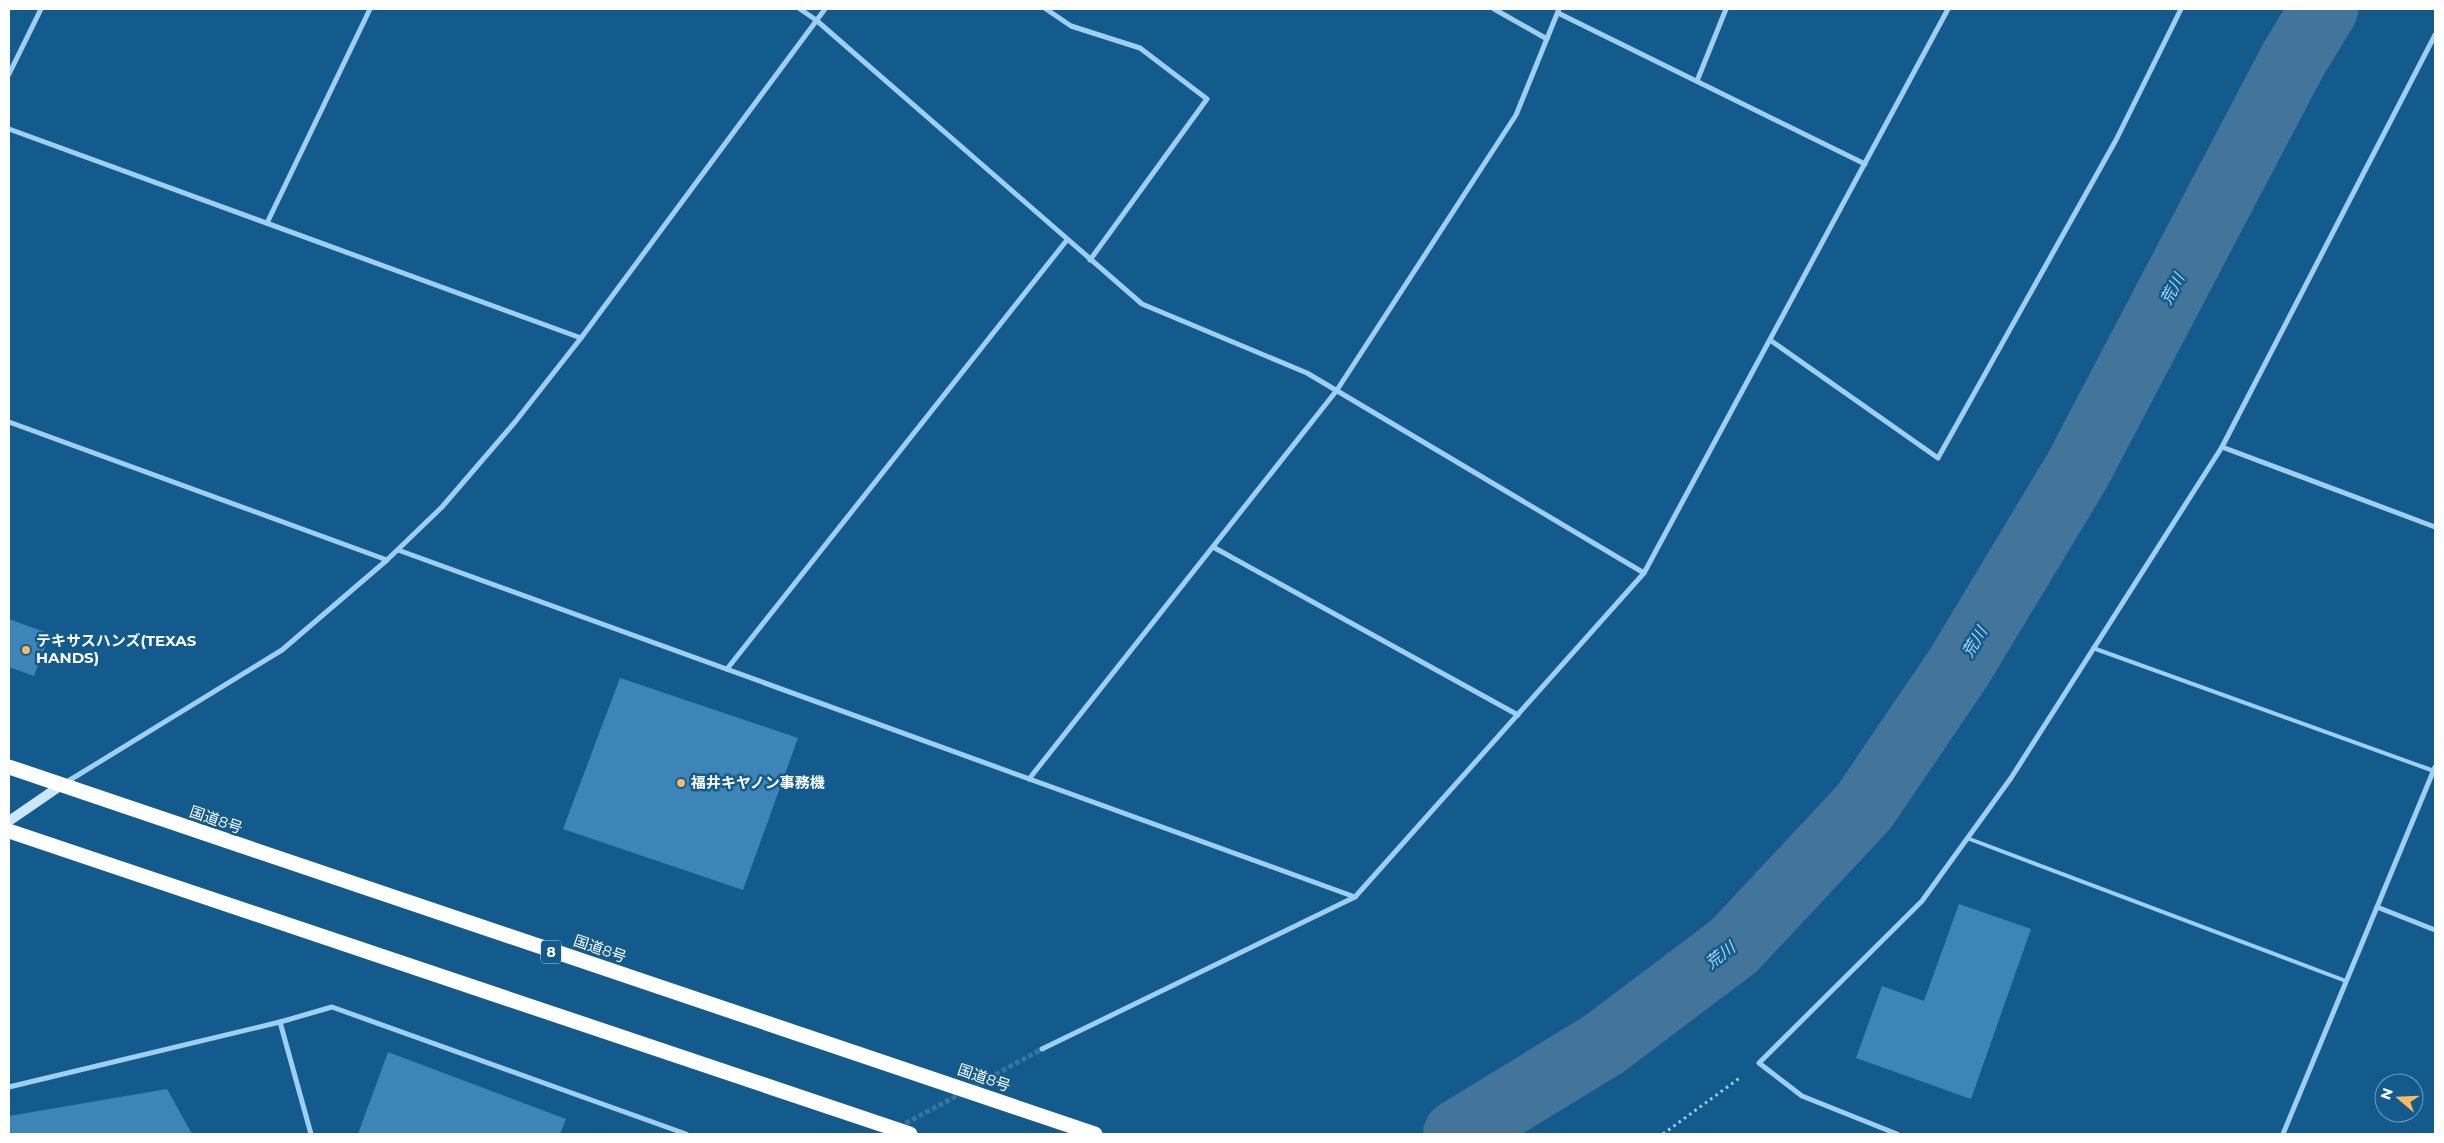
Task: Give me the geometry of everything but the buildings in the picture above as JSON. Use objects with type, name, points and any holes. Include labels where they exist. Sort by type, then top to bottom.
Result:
[{"type":"highway","name":"国道8号","points":[[9,768],[1095,1134]]},
{"type":"highway","points":[[9,831],[910,1134]]},
{"type":"street","points":[[9,74],[41,9]]},
{"type":"street","points":[[267,223],[370,9]]},
{"type":"street","points":[[800,9],[816,20],[1142,304],[1308,373],[1644,573]]},
{"type":"street","points":[[9,821],[60,786],[282,650],[387,560],[442,507],[515,422],[581,338],[825,9]]},
{"type":"street","points":[[1046,9],[1070,26],[1140,48],[1206,99],[1090,260]]},
{"type":"street","points":[[1494,9],[1547,39]]},
{"type":"street","points":[[1697,81],[1726,9]]},
{"type":"street","points":[[1042,1050],[1355,897],[1644,573],[1948,9]]},
{"type":"street","points":[[1770,340],[1938,458],[2116,140],[2181,9]]},
{"type":"street","points":[[1029,779],[1336,390],[1516,115],[1559,11],[1865,164]]},
{"type":"street","points":[[1897,1134],[1802,1096],[1759,1063],[1922,901],[2011,778],[2222,447],[2435,35]]},
{"type":"street","points":[[9,129],[581,338]]},
{"type":"street","points":[[727,669],[1067,240]]},
{"type":"street","points":[[9,422],[387,560]]},
{"type":"street","points":[[2222,447],[2435,527]]},
{"type":"street","points":[[1213,547],[1518,715]]},
{"type":"street","points":[[398,550],[1355,897]]},
{"type":"street","points":[[2283,1134],[2434,769]]},
{"type":"street","points":[[2377,907],[2435,930]]},
{"type":"street","points":[[9,1087],[280,1022],[332,1007],[686,1134]]},
{"type":"street","points":[[280,1022],[311,1134]]},
{"type":"lane","points":[[2093,648],[2434,769]]},
{"type":"lane","points":[[1967,838],[2346,981]]},
{"type":"path","points":[[1663,1134],[1759,1063]]},
{"type":"waterway","name":"荒川","points":[[1457,1134],[1604,1044],[1734,946],[1864,807],[1959,667],[2077,471],[2293,60],[2324,9]]},
{"type":"tunnel","points":[[969,1089],[1042,1049]]},
{"type":"tunnel","points":[[899,1127],[962,1093]]},
{"type":"place","name":"テキサスハンズ(TEXAS HANDS)","points":[[26,650]]},
{"type":"place","name":"福井キヤノン事務機","points":[[681,783]]}]
